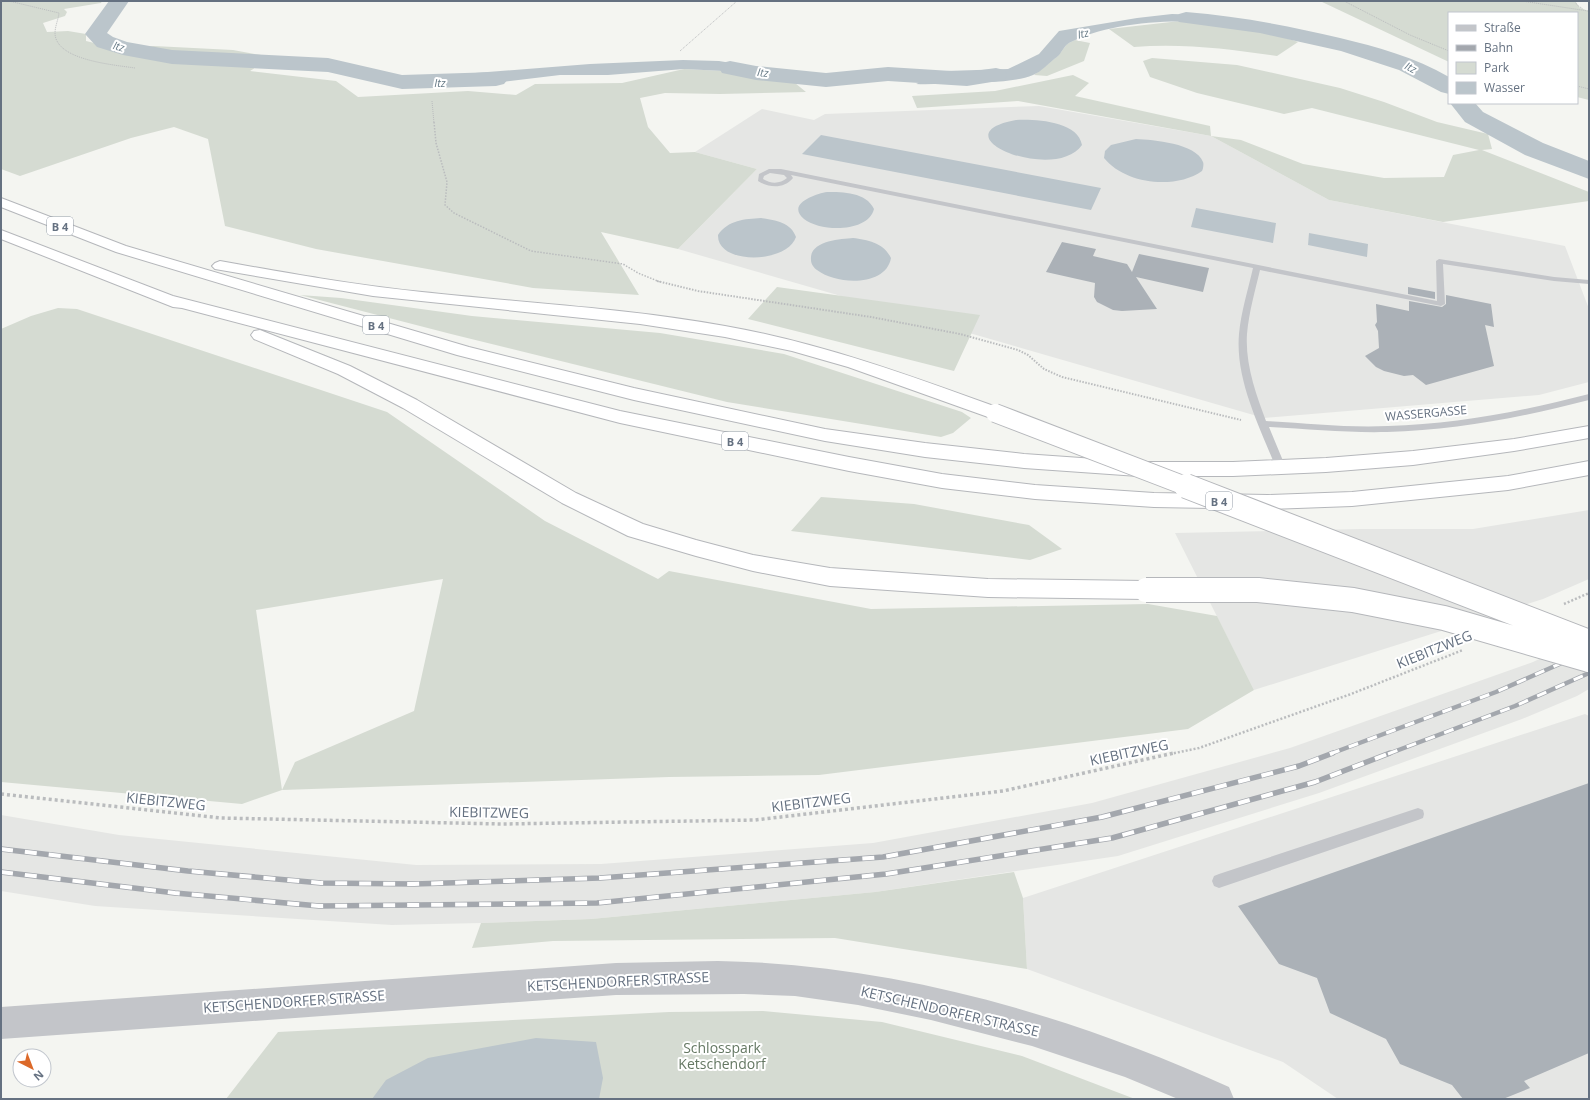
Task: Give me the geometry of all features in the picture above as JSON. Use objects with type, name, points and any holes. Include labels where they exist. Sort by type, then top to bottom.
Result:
[{"type":"highway","name":"B 4","points":[[1,202],[121,249],[463,351],[634,394],[825,435],[925,450],[1024,461],[1138,469],[1281,468],[1413,458],[1589,432]]},
{"type":"highway","name":"B 4","points":[[1,234],[166,299],[620,417],[849,464],[942,481],[1035,492],[1154,500],[1268,502],[1352,498],[1508,483],[1589,468]]},
{"type":"highway","points":[[121,249],[330,285],[422,297],[624,316],[716,330],[832,355],[996,413],[1589,642]]},
{"type":"highway","points":[[166,299],[295,348],[344,370],[410,404],[569,498],[636,530],[753,563],[830,577],[988,588],[1146,590],[1233,589],[1288,592],[1422,613],[1482,628],[1589,660]]},
{"type":"street","name":"KETSCHENDORFER STRASSE","points":[[1,1023],[616,979],[715,977],[813,983],[890,993],[1031,1029],[1104,1052],[1181,1082],[1217,1099]]},
{"type":"lane","points":[[781,171],[1440,304],[1439,261],[1554,280],[1589,282]]},
{"type":"lane","points":[[1257,268],[1243,335],[1247,371],[1254,402],[1281,468]]},
{"type":"lane","name":"WASSERGASSE","points":[[1263,424],[1360,429],[1426,426],[1541,409],[1589,398]]},
{"type":"lane","points":[[1219,881],[1418,814]]},
{"type":"path","points":[[9,1],[59,13],[55,32],[64,48],[76,56],[135,68]]},
{"type":"path","points":[[680,51],[737,1]]},
{"type":"path","points":[[1344,1],[1410,35],[1448,51]]},
{"type":"path","points":[[1522,1],[1588,11]]},
{"type":"path","points":[[1575,1],[1580,8],[1588,11]]},
{"type":"path","points":[[1578,86],[1589,89]]},
{"type":"path","points":[[432,101],[436,144],[447,182],[446,205],[454,213],[532,251],[623,264],[634,272],[693,289],[915,324],[1004,345],[1028,355],[1044,369],[1062,377],[1220,416],[1263,424]]},
{"type":"path","points":[[1557,608],[1589,593]]},
{"type":"path","name":"KIEBITZWEG","points":[[1,794],[221,818],[502,824],[755,820],[1003,791],[1199,748],[1351,694],[1467,648]]},
{"type":"shaded area","points":[[1039,106],[1211,136],[1329,200],[1565,246],[1589,309],[1589,382],[1539,395],[1264,418],[678,249],[757,169],[695,152],[762,109],[814,120],[825,114]]},
{"type":"shaded area","points":[[1589,510],[1589,579],[1543,599],[1254,690],[1175,533],[1361,529],[1473,529]]},
{"type":"shaded area","points":[[1589,635],[1589,689],[1577,696],[1522,719],[1319,793],[1118,856],[875,892],[591,919],[481,923],[392,925],[95,906],[1,891],[1,815],[119,835],[416,865],[601,864],[873,843],[1092,803],[1290,748],[1533,662]]},
{"type":"shaded area","points":[[1585,714],[1589,716],[1589,1099],[1338,1099],[1283,1062],[1027,969],[1023,898]]},
{"type":"green space","points":[[1,1],[102,1],[101,3],[64,9],[67,12],[65,16],[43,23],[47,32],[68,31],[86,34],[86,41],[119,49],[154,46],[233,50],[272,57],[250,71],[336,81],[358,97],[468,91],[516,95],[535,84],[622,83],[684,69],[723,71],[795,83],[806,92],[720,94],[665,93],[640,98],[648,127],[670,153],[695,152],[757,169],[678,249],[601,232],[639,295],[533,288],[316,249],[225,226],[208,139],[174,127],[131,138],[20,176],[1,169]]},
{"type":"green space","points":[[1320,1],[1575,1],[1580,8],[1589,11],[1589,100],[1578,97],[1578,12],[1448,12],[1448,62]]},
{"type":"green space","points":[[1180,21],[1225,25],[1255,30],[1298,42],[1277,56],[1188,46],[1134,47],[1109,29]]},
{"type":"green space","points":[[1075,40],[1090,43],[1084,61],[1047,76],[1034,75],[1058,56],[1067,44]]},
{"type":"green space","points":[[1152,58],[1237,65],[1340,88],[1384,102],[1437,122],[1488,134],[1492,149],[1482,150],[1589,192],[1589,201],[1443,222],[1329,200],[1211,136],[1241,140],[1303,164],[1384,178],[1444,177],[1453,155],[1479,150],[1312,108],[1284,114],[1197,93],[1150,77],[1143,61]]},
{"type":"green space","points":[[1073,75],[1089,83],[1075,96],[1210,126],[1211,136],[1018,101],[917,108],[912,96],[995,91]]},
{"type":"green space","points":[[777,287],[980,315],[954,371],[748,319]]},
{"type":"green space","points":[[300,295],[341,298],[472,316],[660,333],[784,354],[962,412],[971,418],[953,433],[941,437],[727,402]]},
{"type":"green space","points":[[58,308],[77,309],[387,412],[545,521],[658,579],[669,571],[871,609],[1148,604],[1217,616],[1254,690],[1188,729],[819,775],[669,777],[282,790],[242,804],[1,782],[1,329],[31,316]],"holes":[[[443,579],[414,711],[295,762],[282,790],[256,610]]]},
{"type":"green space","points":[[821,497],[914,504],[1029,525],[1062,549],[1030,560],[791,531]]},
{"type":"green space","points":[[1014,872],[1023,898],[1027,969],[835,938],[553,941],[472,948],[481,923],[591,919],[875,892]]},
{"type":"green space","name":"Schlosspark Ketschendorf","points":[[763,1011],[882,1022],[1022,1056],[1135,1099],[226,1099],[278,1032],[669,1012]]},
{"type":"water","points":[[1172,14],[1205,15],[1250,22],[1247,29],[1205,22],[1181,21],[1156,22],[1108,29],[1087,35],[1069,43],[1059,55],[1036,74],[1025,78],[998,82],[916,84],[946,71],[1008,69],[1039,54],[1059,31],[1137,18]]},
{"type":"water","points":[[683,60],[719,61],[792,73],[795,83],[723,71],[684,69],[608,75],[560,75],[478,85],[429,86],[437,76],[590,64]]},
{"type":"water","points":[[1016,120],[1044,121],[1064,126],[1073,131],[1079,137],[1082,145],[1068,156],[1049,160],[1028,158],[1008,153],[994,145],[988,136],[994,127]]},
{"type":"water","points":[[821,135],[1101,188],[1091,210],[802,154]]},
{"type":"water","points":[[1136,139],[1153,140],[1173,144],[1192,151],[1199,156],[1203,162],[1202,171],[1191,177],[1178,181],[1151,181],[1137,179],[1124,174],[1113,167],[1104,158],[1105,151],[1111,145]]},
{"type":"water","points":[[827,192],[840,192],[860,196],[866,199],[874,209],[870,217],[863,223],[843,228],[832,228],[811,223],[799,214],[798,209],[800,204],[810,197]]},
{"type":"water","points":[[1196,208],[1276,223],[1273,243],[1191,227]]},
{"type":"water","points":[[761,218],[777,221],[790,228],[796,237],[790,246],[780,252],[767,256],[753,257],[740,256],[728,252],[721,245],[718,235],[727,226],[737,221]]},
{"type":"water","points":[[1309,233],[1368,244],[1367,257],[1308,245]]},
{"type":"water","points":[[853,238],[875,243],[888,253],[891,258],[887,267],[880,274],[859,280],[836,279],[825,275],[813,266],[811,261],[812,254],[820,245],[833,240]]},
{"type":"water","points":[[536,1038],[596,1042],[603,1078],[599,1099],[372,1099],[386,1080],[428,1058]]},
{"type":"building","points":[[1062,242],[1096,249],[1093,256],[1127,264],[1132,272],[1139,254],[1209,268],[1203,292],[1136,277],[1157,309],[1122,311],[1113,310],[1097,302],[1094,297],[1095,283],[1046,272]]},
{"type":"building","points":[[1408,287],[1435,292],[1435,299],[1408,294]]},
{"type":"building","points":[[1446,295],[1491,304],[1494,327],[1485,325],[1494,366],[1426,385],[1413,375],[1404,376],[1384,371],[1376,367],[1365,356],[1379,348],[1378,331],[1375,325],[1377,322],[1376,304],[1409,311],[1409,301],[1442,307],[1446,304]]},
{"type":"building","points":[[1589,783],[1589,1053],[1524,1081],[1530,1088],[1503,1099],[1463,1099],[1452,1085],[1400,1064],[1386,1039],[1330,1013],[1317,978],[1279,964],[1238,906]]},
{"type":"waterway","name":"Itz","points":[[119,1],[96,34],[105,42],[123,48],[172,57],[328,65],[379,78],[402,82],[496,79]]},
{"type":"waterway","name":"Itz","points":[[1186,18],[1223,21],[1260,27],[1348,47],[1393,60],[1421,72],[1448,86]]},
{"type":"waterway","name":"Itz","points":[[730,68],[756,73],[826,80],[888,74],[967,79],[996,75]]},
{"type":"waterway","name":"Itz","points":[[1463,104],[1474,117],[1534,149],[1589,171]]},
{"type":"railway","points":[[1330,754],[1496,692],[1589,651]]},
{"type":"railway","points":[[1388,754],[1515,706],[1589,673]]},
{"type":"railway","points":[[1,849],[188,871],[321,883],[414,884],[600,878],[883,857],[1102,817],[1299,766],[1333,753]]},
{"type":"railway","points":[[1,872],[175,893],[319,906],[597,903],[886,874],[1112,838],[1315,782],[1390,753]]}]
